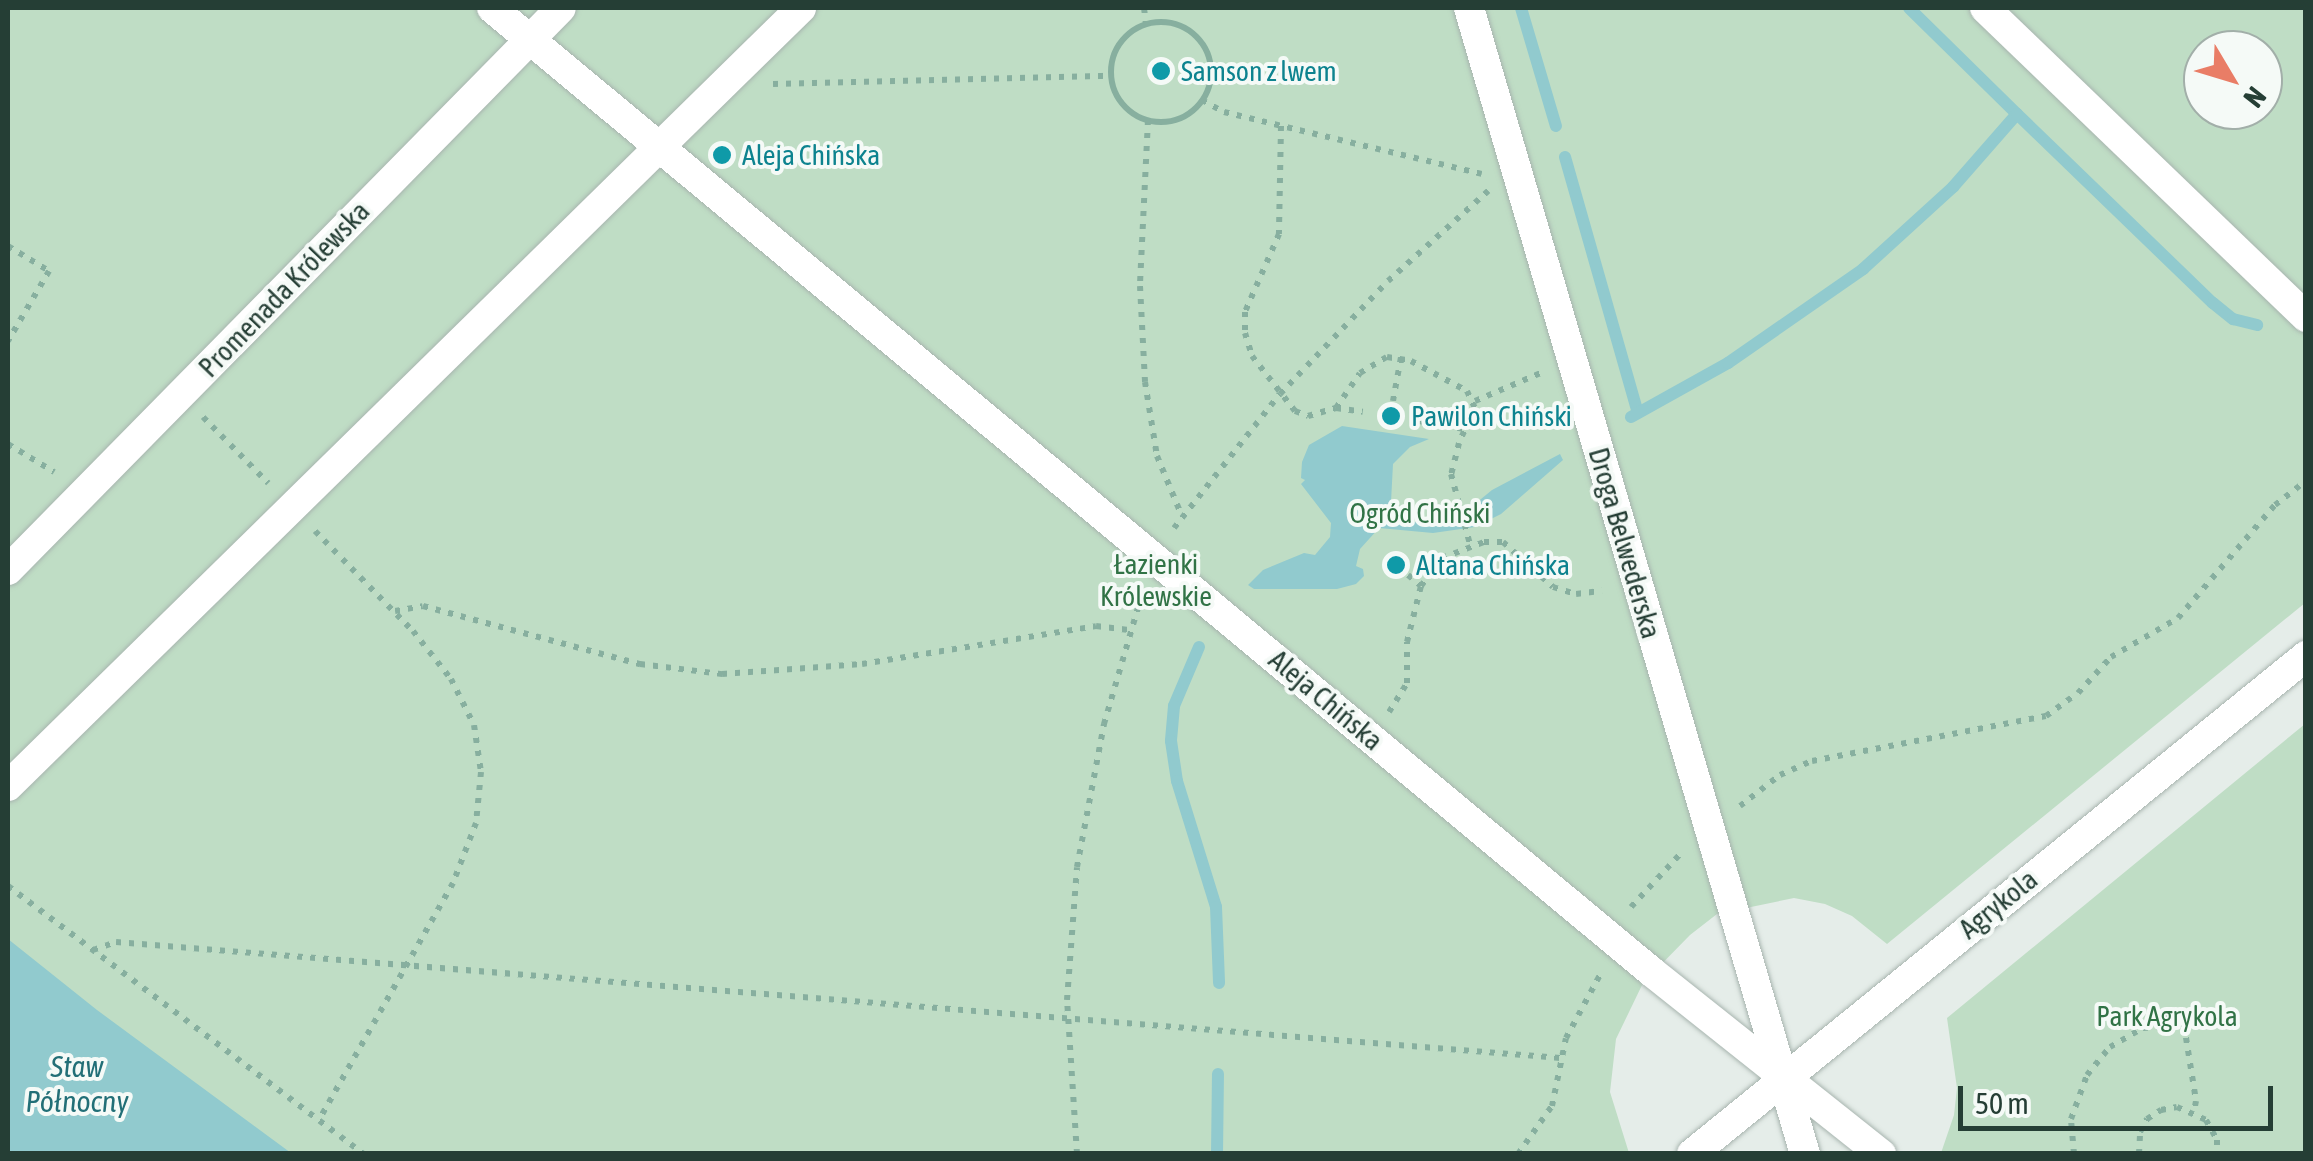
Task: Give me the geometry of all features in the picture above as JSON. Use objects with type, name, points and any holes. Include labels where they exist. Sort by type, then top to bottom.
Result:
[{"type":"street","name":"Aleja Chińska","points":[[492,8],[1652,972],[1881,1154]]},
{"type":"street","name":"Promenada Królewska","points":[[8,570],[560,8]]},
{"type":"street","points":[[8,786],[801,8]]},
{"type":"street","name":"Droga Belwederska","points":[[1469,8],[1805,1154]]},
{"type":"street","points":[[1985,8],[2306,317]]},
{"type":"street","name":"Agrykola","points":[[1692,1154],[2306,656]]},
{"type":"path","points":[[1144,8],[1146,25]]},
{"type":"path","points":[[1176,24],[1201,42],[1211,71],[1202,100],[1178,119],[1148,120],[1122,104],[1112,76],[1120,44],[1146,25],[1176,24]]},
{"type":"path","points":[[721,86],[1112,76]]},
{"type":"path","points":[[1202,100],[1224,112],[1488,175]]},
{"type":"path","points":[[1148,120],[1140,286],[1146,382],[1157,456],[1181,514]]},
{"type":"path","points":[[1280,126],[1278,239],[1246,312],[1245,333],[1258,367],[1298,413],[1316,417],[1336,408],[1368,365],[1386,357],[1401,358],[1460,386],[1475,402]]},
{"type":"path","points":[[8,246],[49,271],[8,341]]},
{"type":"path","points":[[1393,402],[1401,358]]},
{"type":"path","points":[[1470,544],[1456,504],[1451,467],[1475,402],[1573,364]]},
{"type":"path","points":[[181,394],[395,612],[460,693],[474,725],[481,772],[476,823],[466,854],[409,964],[318,1120]]},
{"type":"path","points":[[1336,408],[1363,412]]},
{"type":"path","points":[[1419,421],[1464,429]]},
{"type":"path","points":[[8,444],[85,491]]},
{"type":"path","points":[[1736,809],[1780,775],[1812,761],[2046,716],[2078,693],[2111,657],[2178,618],[2274,505],[2306,481]]},
{"type":"path","points":[[1370,737],[1406,683],[1407,642],[1422,586],[1442,558],[1470,544],[1503,542],[1516,549],[1542,581],[1570,593],[1594,592],[1636,580]]},
{"type":"path","points":[[1408,575],[1422,586]]},
{"type":"path","points":[[395,612],[423,606],[640,664],[722,674],[862,664],[1096,626],[1131,630]]},
{"type":"path","points":[[1518,1154],[1552,1106],[1570,1028],[1636,897],[1696,840]]},
{"type":"path","points":[[8,886],[364,1154]]},
{"type":"path","points":[[94,950],[116,942],[1560,1058]]},
{"type":"path","points":[[2072,1153],[2071,1119],[2087,1074],[2110,1047],[2143,1028],[2184,1025],[2196,1100],[2194,1110]]},
{"type":"path","points":[[2139,1154],[2140,1132],[2155,1113],[2177,1107],[2194,1110],[2210,1125],[2217,1154]]},
{"type":"green space","name":"Łazienki Królewskie","points":[[8,8],[2305,8],[2305,603],[1887,944],[1852,916],[1825,904],[1794,898],[1717,914],[1690,935],[1643,983],[1616,1039],[1610,1092],[1629,1153],[8,1153]]},
{"type":"green space","name":"Park Agrykola","points":[[2305,724],[2305,1153],[1941,1153],[1954,1115],[1957,1088],[1947,1018]]},
{"type":"water","points":[[1342,426],[1429,439],[1410,447],[1393,464],[1391,502],[1395,520],[1404,522],[1446,523],[1452,517],[1453,522],[1492,490],[1560,454],[1563,460],[1501,514],[1475,527],[1433,533],[1379,528],[1360,549],[1356,566],[1363,569],[1364,576],[1356,584],[1337,589],[1254,589],[1248,585],[1263,570],[1304,553],[1315,555],[1330,537],[1331,523],[1301,484],[1305,480],[1301,478],[1302,462],[1309,445]]},
{"type":"water","name":"Staw Północny","points":[[8,939],[97,1010],[291,1153],[8,1153]]},
{"type":"waterway","points":[[1521,8],[1556,126]]},
{"type":"waterway","points":[[1909,8],[2017,114]]},
{"type":"waterway","points":[[1631,417],[1728,363],[1863,269],[1953,187],[2017,114],[2213,303],[2233,319],[2257,325]]},
{"type":"waterway","points":[[1565,157],[1638,413]]},
{"type":"waterway","points":[[1199,647],[1174,706],[1171,741],[1177,781],[1216,907],[1219,983]]},
{"type":"waterway","points":[[1217,1154],[1218,1074]]},
{"type":"place","name":"Samson z lwem","points":[[1161,71]]},
{"type":"place","name":"Aleja Chińska","points":[[722,155]]},
{"type":"place","name":"Pawilon Chiński","points":[[1391,416]]},
{"type":"place","name":"Altana Chińska","points":[[1396,565]]},
{"type":"park label","name":"Ogród Chiński","points":[[1420,513]]}]
